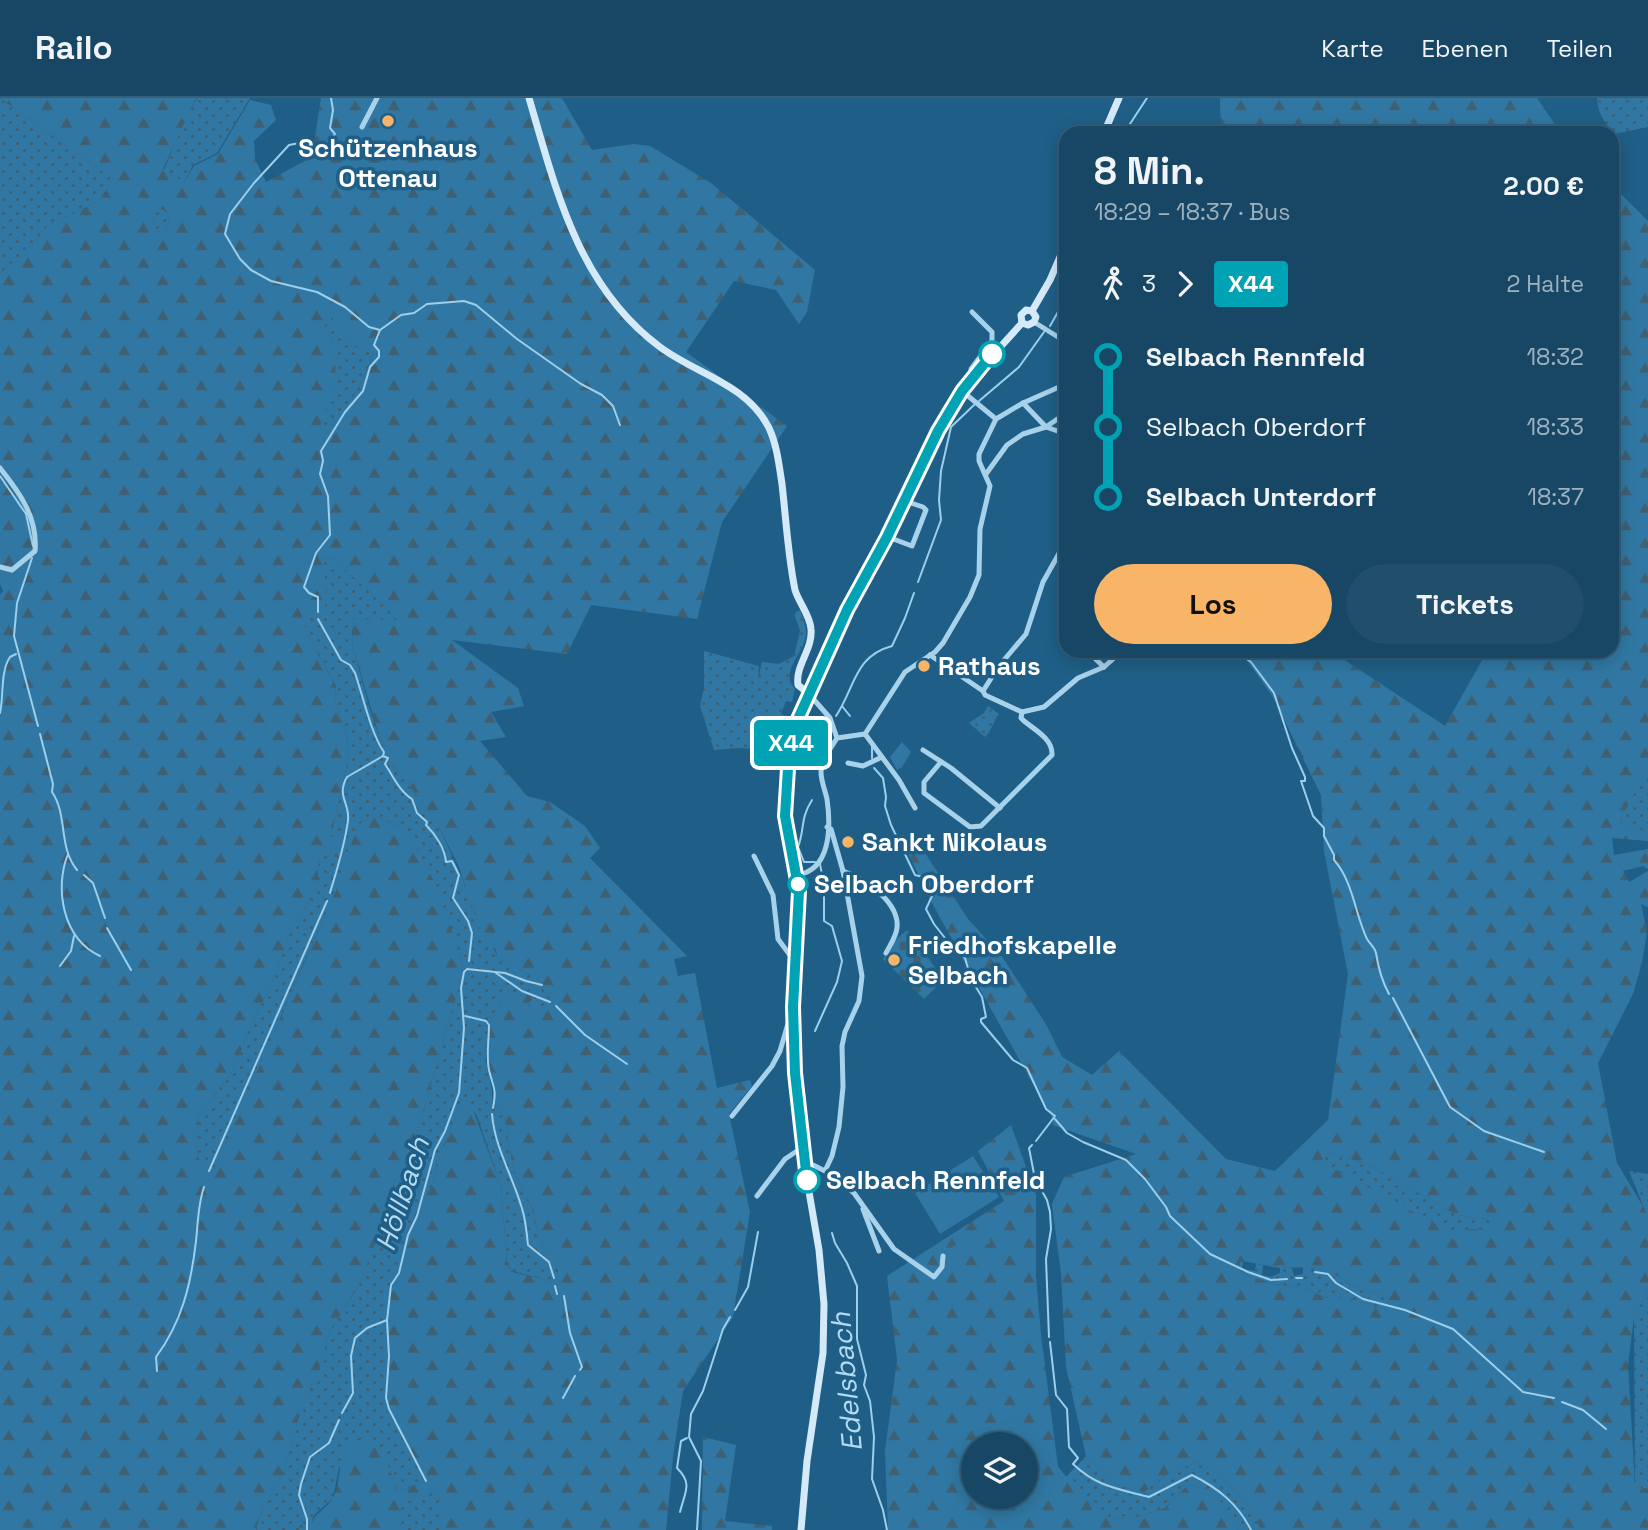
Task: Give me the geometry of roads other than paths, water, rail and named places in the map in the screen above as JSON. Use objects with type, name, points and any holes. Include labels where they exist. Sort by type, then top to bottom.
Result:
[{"type":"main road","points":[[529,98],[565,215],[597,280],[624,314],[658,346],[741,394],[768,426],[776,449],[796,592],[811,630],[808,648],[797,678],[799,687],[809,694]]},
{"type":"main road","points":[[1107,126],[1119,98]]},
{"type":"main road","points":[[1022,323],[1022,313],[1032,311],[1059,259]]},
{"type":"main road","points":[[1022,323],[1028,325],[1034,322],[1035,314],[1032,311]]},
{"type":"main road","points":[[801,1530],[807,1461],[820,1377],[824,1304],[795,1073],[793,1007],[799,891],[786,834],[785,798],[789,753],[794,728],[847,610],[887,537],[933,441],[962,391],[1022,323]]},
{"type":"street","points":[[362,127],[377,98]]},
{"type":"street","points":[[972,312],[993,336],[971,369],[974,376]]},
{"type":"street","points":[[1034,322],[1059,338]]},
{"type":"street","points":[[837,738],[865,734],[905,672],[930,655],[950,633],[971,597],[979,575],[980,529],[990,486],[979,461],[979,454],[996,419],[1059,387]]},
{"type":"street","points":[[962,391],[996,419]]},
{"type":"street","points":[[1023,403],[1046,427],[1059,432]]},
{"type":"street","points":[[986,474],[1007,445],[1023,434],[1046,427],[1059,418]]},
{"type":"street","points":[[0,468],[27,506],[36,538],[35,551],[12,570],[0,566]]},
{"type":"street","points":[[887,537],[912,546],[926,510],[905,501]]},
{"type":"street","points":[[983,691],[999,666],[1026,634],[1043,582],[1059,553]]},
{"type":"street","points":[[930,655],[993,699],[1023,712],[1044,707],[1079,678],[1104,667],[1114,658]]},
{"type":"street","points":[[1094,658],[1104,667]]},
{"type":"street","points":[[809,694],[830,718],[837,738]]},
{"type":"street","points":[[941,762],[924,782],[924,793],[973,828],[981,826],[1052,755],[1053,748],[1049,742],[1021,718],[1023,712]]},
{"type":"street","points":[[865,734],[899,779],[915,808]]},
{"type":"street","points":[[797,875],[810,873],[825,853],[827,802],[821,772],[825,758],[837,738]]},
{"type":"street","points":[[923,750],[951,768],[1000,808]]},
{"type":"street","points":[[848,763],[863,766],[882,758]]},
{"type":"street","points":[[825,1171],[832,1156],[839,1127],[842,1103],[842,1046],[845,1032],[859,1001],[861,965],[843,871],[831,830],[827,827]]},
{"type":"street","points":[[754,856],[773,895],[778,939],[795,962]]},
{"type":"street","points":[[843,871],[854,875],[890,904],[896,916],[894,937],[886,953]]},
{"type":"street","points":[[732,1116],[772,1066],[780,1051],[793,1007]]},
{"type":"street","points":[[757,1196],[785,1159],[803,1147]]},
{"type":"street","points":[[805,1161],[825,1171],[859,1199],[894,1249],[934,1277],[942,1267],[943,1256]]},
{"type":"street","points":[[859,1199],[879,1251]]},
{"type":"waterway","name":"Höllbach","points":[[318,612],[318,597],[304,587],[316,553],[330,535],[328,496],[320,474],[323,461],[321,451],[345,412],[363,391],[370,367],[379,357],[379,351],[374,345],[380,330],[369,327],[345,307],[317,292],[271,281],[251,270],[240,259],[225,234],[230,214],[289,145],[310,141],[321,145],[329,142],[335,134],[330,128],[333,110],[331,98]]},
{"type":"waterway","points":[[1129,126],[1147,98]]},
{"type":"waterway","points":[[380,330],[401,315],[414,313],[427,304],[464,301],[476,305],[517,339],[581,384],[602,395],[613,406],[620,425]]},
{"type":"waterway","points":[[1050,326],[1059,310]]},
{"type":"waterway","points":[[979,401],[1019,367],[1044,332]]},
{"type":"waterway","points":[[918,582],[941,520],[941,471],[951,427],[974,405]]},
{"type":"waterway","points":[[0,476],[26,514],[33,546]]},
{"type":"waterway","points":[[32,558],[17,603],[14,636],[38,726]]},
{"type":"waterway","points":[[836,716],[863,665],[879,651],[892,646],[914,593]]},
{"type":"waterway","name":"Höllbach","points":[[318,619],[341,660],[350,665],[355,673],[371,725],[384,752],[383,756],[388,758],[385,764],[400,788],[412,799],[417,813],[427,822],[426,825],[442,847],[446,862],[452,861],[459,875],[453,898],[468,921],[472,933],[469,961]]},
{"type":"waterway","points":[[0,713],[5,670],[10,657],[16,654]]},
{"type":"waterway","points":[[1245,658],[1274,693],[1292,748],[1305,777],[1305,781],[1301,781],[1313,816],[1324,828],[1324,836],[1334,860],[1350,888],[1389,994]]},
{"type":"waterway","points":[[842,706],[850,716]]},
{"type":"waterway","points":[[40,734],[53,784],[52,792],[60,811],[67,851],[77,870]]},
{"type":"waterway","points":[[872,746],[872,758]]},
{"type":"waterway","points":[[330,893],[348,820],[344,784],[347,777],[383,756]]},
{"type":"waterway","points":[[874,768],[883,778],[885,806],[891,825],[915,875],[923,877],[932,896],[926,909],[952,947],[965,958],[971,979],[982,997],[986,1017],[981,1019],[981,1022],[1013,1060],[1027,1068],[1046,1109],[1055,1116],[1036,1141]]},
{"type":"waterway","points":[[812,800],[798,847],[804,862],[815,862]]},
{"type":"waterway","points":[[68,854],[62,882],[65,912],[77,938],[100,956]]},
{"type":"waterway","points":[[815,1031],[837,982],[842,961],[832,926],[824,921],[824,886],[820,864]]},
{"type":"waterway","points":[[84,875],[93,883],[105,918]]},
{"type":"waterway","points":[[209,1171],[327,901]]},
{"type":"waterway","points":[[107,928],[131,970]]},
{"type":"waterway","points":[[60,966],[71,951],[74,936]]},
{"type":"waterway","name":"Höllbach","points":[[342,1413],[353,1393],[351,1356],[355,1338],[367,1328],[387,1320],[391,1285],[399,1273],[435,1150],[459,1093],[464,1028],[461,988],[464,972],[467,969],[505,973],[542,985]]},
{"type":"waterway","points":[[496,973],[522,991],[550,1002]]},
{"type":"waterway","points":[[1393,998],[1450,1107],[1484,1131],[1544,1152]]},
{"type":"waterway","points":[[556,1006],[585,1035],[627,1064]]},
{"type":"waterway","points":[[465,1016],[486,1021],[489,1025],[488,1059],[495,1091],[493,1108]]},
{"type":"waterway","points":[[492,1114],[497,1141],[525,1220],[528,1245],[549,1262],[554,1278]]},
{"type":"waterway","points":[[1055,1119],[1067,1133],[1126,1160],[1145,1179],[1170,1216],[1210,1254],[1271,1280],[1287,1279]]},
{"type":"waterway","points":[[1032,1145],[1029,1148],[1035,1179],[1047,1200],[1050,1212],[1051,1229],[1046,1259],[1049,1337]]},
{"type":"waterway","points":[[157,1371],[156,1357],[173,1330],[188,1287],[204,1187]]},
{"type":"waterway","points":[[735,1310],[748,1287],[758,1232]]},
{"type":"waterway","name":"Edelsbach","points":[[832,1233],[857,1286],[857,1339],[866,1375],[864,1385],[870,1401],[874,1437],[872,1479],[887,1530]]},
{"type":"waterway","points":[[1315,1272],[1328,1274],[1336,1283],[1363,1299],[1405,1310],[1453,1329],[1523,1392],[1554,1398]]},
{"type":"waterway","points":[[1296,1278],[1302,1278]]},
{"type":"waterway","points":[[555,1286],[557,1294]]},
{"type":"waterway","points":[[564,1296],[570,1333],[582,1367],[580,1370]]},
{"type":"waterway","points":[[697,1530],[701,1461],[689,1437],[691,1414],[703,1391],[723,1329],[730,1317]]},
{"type":"waterway","points":[[387,1320],[389,1356],[386,1398],[426,1481]]},
{"type":"waterway","points":[[1050,1342],[1056,1395],[1067,1409],[1069,1447],[1078,1458],[1073,1464],[1100,1482],[1149,1497],[1192,1475],[1226,1498],[1240,1512],[1251,1530]]},
{"type":"waterway","points":[[563,1398],[575,1376]]},
{"type":"waterway","points":[[1562,1402],[1583,1410],[1606,1429]]},
{"type":"waterway","name":"Höllbach","points":[[307,1530],[307,1519],[299,1495],[301,1484],[310,1457],[329,1443],[339,1420]]},
{"type":"waterway","points":[[680,1512],[686,1483],[677,1468],[681,1441],[687,1438]]},
{"type":"place","name":"Schützenhaus Ottenau","points":[[388,121]]},
{"type":"place","name":"Rathaus","points":[[924,666]]},
{"type":"place","name":"Sankt Nikolaus","points":[[848,842]]},
{"type":"place","name":"Selbach Oberdorf","points":[[798,884]]},
{"type":"place","name":"Friedhofskapelle Selbach","points":[[894,960]]},
{"type":"place","name":"Selbach Rennfeld","points":[[807,1180]]}]
